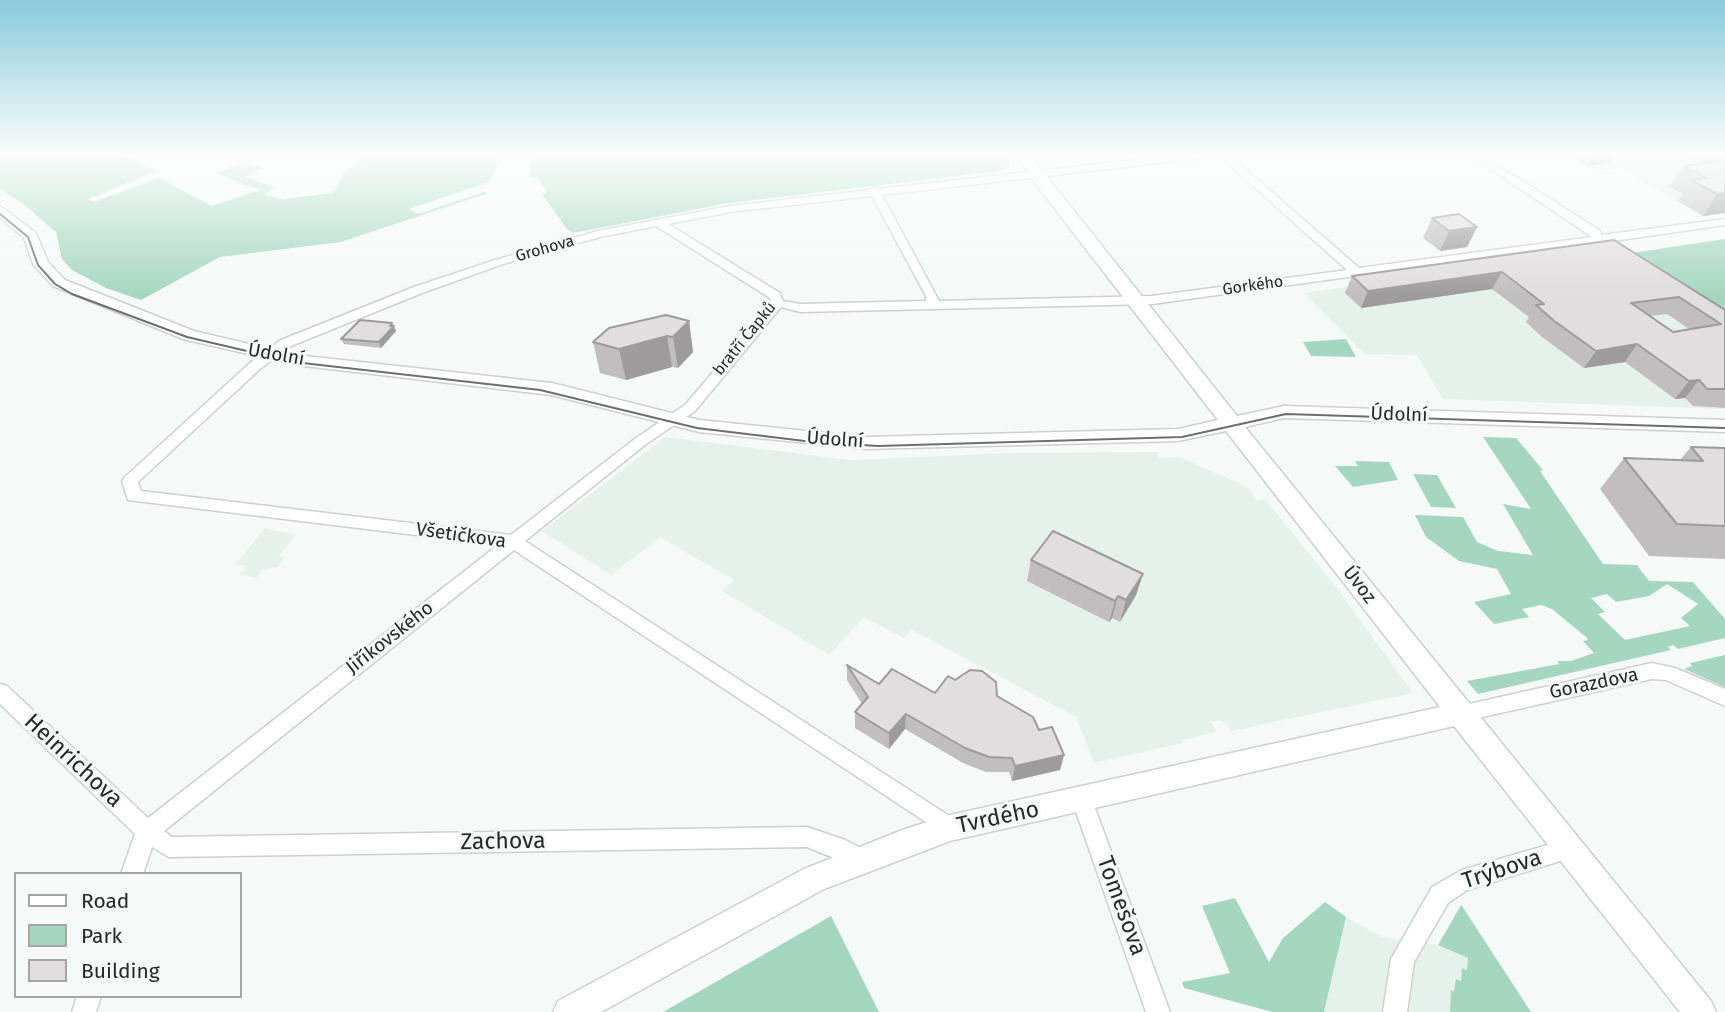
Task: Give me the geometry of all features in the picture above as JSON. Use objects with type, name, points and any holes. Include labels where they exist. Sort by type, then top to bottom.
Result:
[{"type":"street","name":"Grohova","points":[[269,355],[300,335],[499,262],[657,222],[798,201]]},
{"type":"street","points":[[880,201],[932,296],[933,305]]},
{"type":"street","name":"Úvoz","points":[[1057,201],[1460,714],[1700,1012]]},
{"type":"street","points":[[1276,201],[1356,272]]},
{"type":"street","points":[[1547,201],[1595,232],[1598,239],[1616,255]]},
{"type":"street","name":"Údolní","points":[[0,210],[28,232],[47,272],[70,289],[170,329],[269,355],[543,387],[671,421],[866,443],[1167,435],[1261,414],[1299,412],[1725,426]]},
{"type":"street","name":"bratří Čapků","points":[[657,222],[776,296],[778,303],[690,408],[671,421]]},
{"type":"street","name":"Gorkého","points":[[778,303],[800,308],[1134,300],[1725,222]]},
{"type":"street","name":"Všetičkova","points":[[269,355],[130,481],[134,496],[513,541],[950,828]]},
{"type":"street","name":"Jiříkovského","points":[[146,831],[513,541],[671,421]]},
{"type":"street","name":"Gorazdova","points":[[1460,714],[1653,671],[1668,673],[1725,698]]},
{"type":"street","name":"Heinrichova","points":[[0,692],[146,831]]},
{"type":"street","name":"Tvrdého","points":[[569,1012],[789,892],[860,859],[950,828],[1460,714]]},
{"type":"street","name":"Tomešova","points":[[1082,800],[1158,1012]]},
{"type":"street","points":[[133,872],[146,831]]},
{"type":"street","name":"Zachova","points":[[146,831],[169,847],[807,837],[837,847],[860,859]]},
{"type":"street","name":"Trýbova","points":[[1395,1012],[1403,959],[1440,895],[1462,881],[1569,849]]},
{"type":"shaded area","points":[[1677,201],[1725,201],[1725,213],[1703,216]]},
{"type":"shaded area","points":[[1601,252],[1725,335],[1725,409],[1443,399],[1417,355],[1364,354],[1304,293]]},
{"type":"shaded area","points":[[665,437],[850,460],[1009,453],[1157,452],[1159,458],[1179,457],[1248,487],[1257,501],[1265,499],[1336,587],[1413,693],[1231,731],[1226,723],[1219,720],[1211,722],[1216,732],[1182,740],[1183,743],[1094,763],[1076,717],[912,630],[904,638],[864,617],[829,655],[722,591],[734,580],[660,537],[611,575],[542,531]]},
{"type":"shaded area","points":[[265,528],[296,535],[279,556],[284,558],[277,567],[263,569],[257,577],[239,575],[247,566],[235,565]]},
{"type":"shaded area","points":[[1346,917],[1382,937],[1438,945],[1468,958],[1467,970],[1463,968],[1461,981],[1451,990],[1450,1012],[1324,1012]]},
{"type":"green space","points":[[19,201],[203,201],[212,206],[226,201],[432,201],[409,209],[418,214],[463,201],[341,242],[220,257],[141,300],[106,288],[72,270],[62,259],[56,232]]},
{"type":"green space","points":[[547,201],[744,201],[573,233],[567,229]]},
{"type":"green space","points":[[1725,239],[1725,313],[1631,253]]},
{"type":"green space","points":[[1346,339],[1356,357],[1311,356],[1303,342]]},
{"type":"green space","points":[[1483,437],[1516,438],[1543,470],[1540,471],[1603,564],[1637,565],[1649,581],[1693,582],[1725,619],[1725,638],[1678,649],[1673,645],[1668,647],[1671,650],[1478,694],[1467,681],[1559,664],[1558,661],[1571,661],[1594,653],[1583,641],[1588,640],[1586,637],[1552,609],[1541,605],[1522,609],[1529,617],[1494,624],[1474,602],[1511,594],[1497,569],[1459,561],[1426,537],[1415,515],[1463,517],[1477,542],[1498,551],[1533,555],[1503,504],[1531,509]],"holes":[[[1667,584],[1698,604],[1681,618],[1690,626],[1625,640],[1598,614],[1605,612],[1591,598],[1607,594],[1616,602],[1649,596]]]},
{"type":"green space","points":[[1355,461],[1389,462],[1398,480],[1353,487],[1335,466],[1358,466]]},
{"type":"green space","points":[[1413,474],[1437,475],[1456,508],[1431,507]]},
{"type":"green space","points":[[1725,655],[1725,687],[1684,669],[1692,666],[1690,663]]},
{"type":"green space","points":[[1235,898],[1269,962],[1283,938],[1325,902],[1346,917],[1324,1012],[1272,1012],[1184,988],[1182,982],[1230,973],[1202,906]]},
{"type":"green space","points":[[1461,905],[1531,1012],[1450,1012],[1451,990],[1454,991],[1456,979],[1461,981],[1462,968],[1467,970],[1468,958],[1438,945]]},
{"type":"green space","points":[[831,916],[879,1012],[663,1012]]},
{"type":"building","points":[[1459,214],[1477,227],[1449,231],[1432,218]]},
{"type":"building","points":[[1614,240],[1725,310],[1725,389],[1707,389],[1699,380],[1689,381],[1637,344],[1596,351],[1553,320],[1536,305],[1544,304],[1502,272],[1368,291],[1352,276]],"holes":[[[1679,297],[1721,324],[1673,332],[1631,303]]]},
{"type":"building","points":[[666,315],[689,321],[673,337],[667,336],[619,349],[593,342],[609,328]]},
{"type":"building","points":[[360,320],[392,323],[390,326],[394,326],[379,342],[341,339]]},
{"type":"building","points":[[1691,447],[1725,448],[1725,526],[1677,524],[1624,458],[1703,461]]},
{"type":"building","points":[[1053,531],[1143,574],[1126,600],[1118,596],[1115,601],[1031,560]]},
{"type":"building","points":[[847,665],[879,684],[892,669],[935,693],[948,676],[955,680],[970,670],[982,671],[996,682],[997,696],[1033,717],[1039,730],[1052,727],[1064,755],[1015,766],[1012,758],[989,757],[965,748],[906,714],[889,733],[855,712],[868,697]]},
{"type":"tram line","points":[[0,214],[28,237],[38,265],[55,284],[72,294],[187,337],[294,362],[540,390],[697,428],[813,442],[878,446],[1182,437],[1286,414],[1725,428]]}]
